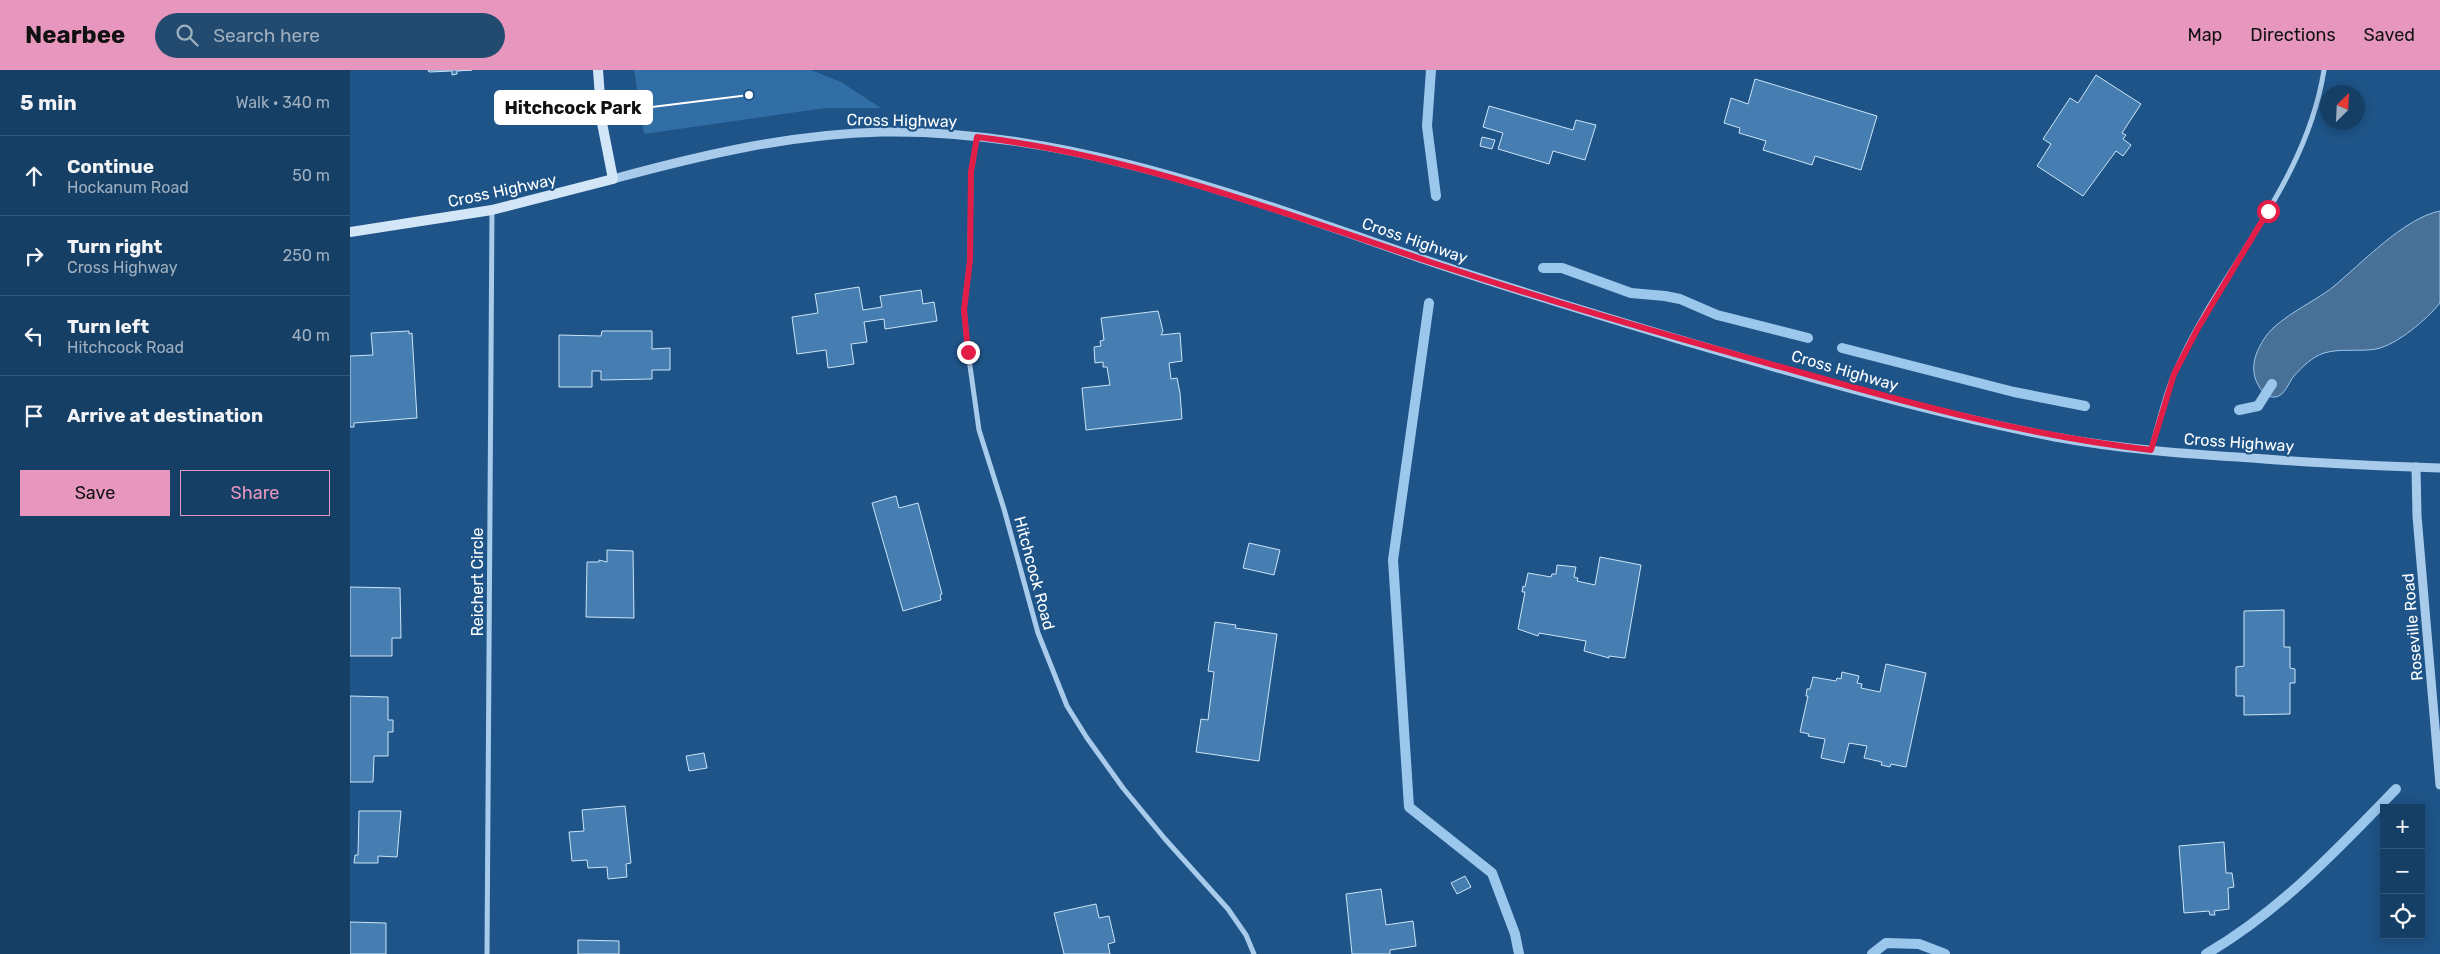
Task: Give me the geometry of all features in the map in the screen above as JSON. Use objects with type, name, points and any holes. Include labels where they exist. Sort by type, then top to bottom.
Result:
[{"type":"main road","points":[[598,70],[602,123],[613,179]]},
{"type":"main road","name":"Cross Highway","points":[[350,232],[492,210],[613,179]]},
{"type":"street","points":[[2151,450],[2174,374],[2198,328],[2295,162],[2315,113],[2324,70]]},
{"type":"street","name":"Cross Highway","points":[[613,179],[717,153],[807,137],[885,132],[977,137],[1084,154],[1180,179],[1316,221],[1526,293],[1688,342],[1930,409],[2057,438],[2151,450],[2440,468]]},
{"type":"street","name":"Hitchcock Road","points":[[977,137],[971,172],[970,260],[964,310],[968,352],[979,430],[1004,509],[1038,633],[1067,706],[1087,738],[1122,788],[1164,839],[1228,909],[1246,936],[1254,954]]},
{"type":"street","name":"Reichert Circle","points":[[487,954],[492,210]]},
{"type":"street","name":"Roseville Road","points":[[2416,467],[2417,516],[2440,785]]},
{"type":"shaded area","points":[[634,70],[811,70],[841,82],[881,108],[825,108],[644,134]]},
{"type":"shaded area","points":[[2440,211],[2440,303],[2420,324],[2384,347],[2324,353],[2300,369],[2286,389],[2278,396],[2268,396],[2263,392],[2254,375],[2254,361],[2262,342],[2272,329],[2288,316],[2333,287],[2398,232],[2426,215]]},
{"type":"building","points":[[428,70],[472,70],[457,71],[457,74],[452,75],[452,71],[429,72]]},
{"type":"building","points":[[2096,75],[2141,104],[2122,133],[2126,135],[2123,139],[2131,145],[2123,156],[2116,151],[2083,196],[2037,166],[2051,144],[2043,139],[2070,98],[2078,103]]},
{"type":"building","points":[[1755,79],[1877,116],[1861,170],[1815,156],[1812,165],[1763,150],[1766,141],[1739,133],[1740,128],[1724,123],[1731,98],[1748,104]]},
{"type":"building","points":[[1489,106],[1573,130],[1576,120],[1596,125],[1585,160],[1553,151],[1549,164],[1498,149],[1503,133],[1483,127]]},
{"type":"building","points":[[1482,137],[1495,140],[1492,149],[1480,146]]},
{"type":"building","points":[[859,287],[863,310],[882,307],[880,296],[921,290],[923,304],[934,302],[937,321],[885,329],[884,319],[864,322],[867,342],[851,344],[854,364],[828,368],[826,350],[797,354],[792,317],[818,313],[815,294]]},
{"type":"building","points":[[1158,311],[1163,331],[1161,335],[1180,333],[1182,361],[1169,363],[1171,379],[1177,378],[1182,419],[1086,430],[1082,388],[1110,385],[1107,367],[1103,367],[1103,362],[1095,363],[1094,347],[1101,346],[1100,341],[1104,340],[1101,318]]},
{"type":"building","points":[[409,331],[409,334],[412,333],[417,418],[354,423],[354,427],[350,427],[350,356],[373,355],[371,333]]},
{"type":"building","points":[[602,331],[652,331],[652,349],[670,348],[670,370],[652,370],[652,379],[601,380],[601,371],[592,371],[592,387],[559,387],[559,335],[601,336]]},
{"type":"building","points":[[896,496],[899,508],[918,503],[942,594],[940,595],[941,600],[903,611],[872,503]]},
{"type":"building","points":[[1249,543],[1280,550],[1274,575],[1243,568]]},
{"type":"building","points":[[607,550],[633,551],[634,618],[586,617],[587,562],[599,562],[599,560],[607,562]]},
{"type":"building","points":[[1600,557],[1641,565],[1625,658],[1609,656],[1609,658],[1584,651],[1586,641],[1539,633],[1538,636],[1518,629],[1525,592],[1522,592],[1523,586],[1525,587],[1528,573],[1551,577],[1552,574],[1556,574],[1557,565],[1576,567],[1574,577],[1578,578],[1577,581],[1595,585]]},
{"type":"building","points":[[350,587],[400,588],[401,638],[392,638],[392,656],[350,656]]},
{"type":"building","points":[[2284,610],[2284,647],[2290,647],[2290,668],[2295,669],[2295,683],[2290,683],[2290,714],[2244,715],[2244,696],[2236,696],[2236,667],[2244,666],[2244,611]]},
{"type":"building","points":[[1215,622],[1236,625],[1235,628],[1277,634],[1259,761],[1196,752],[1201,719],[1208,720],[1214,672],[1208,671]]},
{"type":"building","points":[[1886,664],[1926,673],[1906,767],[1891,764],[1890,767],[1881,765],[1882,762],[1864,758],[1867,746],[1849,743],[1844,763],[1821,758],[1825,739],[1808,736],[1809,734],[1800,732],[1808,696],[1806,696],[1807,689],[1810,689],[1813,677],[1836,681],[1837,678],[1841,679],[1842,672],[1859,676],[1857,683],[1862,684],[1861,688],[1880,692]]},
{"type":"building","points":[[350,696],[388,697],[388,720],[393,720],[393,732],[388,732],[388,756],[374,756],[373,782],[350,782]]},
{"type":"building","points":[[704,753],[707,768],[689,771],[686,756]]},
{"type":"building","points":[[625,806],[631,863],[626,864],[627,877],[608,879],[607,867],[588,868],[587,860],[572,861],[569,832],[584,831],[582,810]]},
{"type":"building","points":[[359,811],[401,811],[397,857],[378,856],[378,863],[354,863],[355,855],[358,855]]},
{"type":"building","points":[[2224,842],[2226,873],[2232,873],[2234,887],[2228,888],[2229,909],[2214,911],[2215,915],[2210,915],[2209,911],[2184,913],[2179,846]]},
{"type":"building","points":[[1465,876],[1471,887],[1457,894],[1451,883]]},
{"type":"building","points":[[1381,889],[1386,925],[1413,921],[1416,946],[1390,950],[1390,954],[1352,954],[1346,894]]},
{"type":"building","points":[[1096,904],[1099,918],[1109,916],[1115,942],[1108,944],[1110,954],[1064,954],[1054,913]]},
{"type":"building","points":[[350,922],[386,923],[386,954],[350,954]]},
{"type":"building","points":[[578,940],[619,941],[619,954],[578,954]]},
{"type":"waterway","points":[[1431,70],[1427,126],[1436,196]]},
{"type":"waterway","points":[[1543,268],[1562,268],[1631,293],[1680,299],[1717,315],[1808,338]]},
{"type":"waterway","points":[[1429,303],[1393,560],[1409,807],[1492,873],[1515,934],[1519,954]]},
{"type":"waterway","points":[[1842,348],[2014,392],[2085,406]]},
{"type":"waterway","points":[[2239,410],[2258,406],[2272,384]]},
{"type":"waterway","points":[[2206,954],[2259,919],[2283,899],[2329,857],[2396,789]]},
{"type":"waterway","points":[[1872,954],[1886,943],[1919,944],[1945,954]]},
{"type":"place","name":"Hitchcock Park","points":[[749,95]]},
{"type":"route","points":[[968,352],[964,310],[970,260],[971,172],[977,137],[1009,140],[1084,154],[1180,179],[1340,229],[1425,260],[1517,290],[1688,342],[1930,409],[2057,438],[2151,450],[2174,374],[2226,278],[2268,211]]}]
